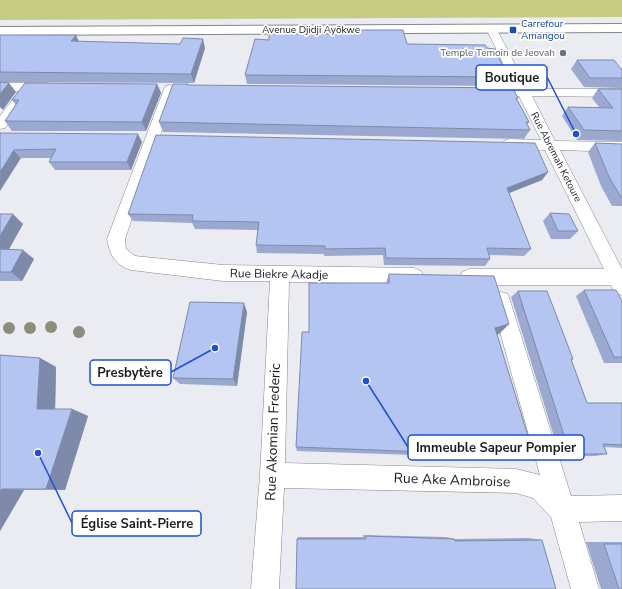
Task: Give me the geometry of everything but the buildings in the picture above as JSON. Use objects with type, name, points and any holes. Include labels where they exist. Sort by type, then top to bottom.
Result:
[{"type":"street","name":"Rue Abremah Ketoure","points":[[490,28],[620,282]]},
{"type":"street","name":"Avenue Djidji Ayökwe","points":[[0,31],[622,28]]},
{"type":"street","points":[[0,87],[60,88]]},
{"type":"street","points":[[3,132],[28,87]]},
{"type":"street","name":"Rue Biekre Akadje","points":[[170,89],[116,239],[118,252],[131,263],[223,273],[431,276]]},
{"type":"street","points":[[476,92],[622,93]]},
{"type":"street","points":[[494,144],[622,147]]},
{"type":"street","name":"Rue Akomian Frederic","points":[[265,589],[272,474],[280,275]]},
{"type":"street","points":[[454,277],[494,277],[620,282]]},
{"type":"street","points":[[494,277],[585,589]]},
{"type":"street","name":"Rue Ake Ambroise","points":[[272,474],[516,481],[540,488],[561,509]]},
{"type":"street","points":[[561,509],[622,508]]},
{"type":"green space","points":[[0,0],[622,0],[622,17],[0,20]]},
{"type":"place","name":"Carrefour Amangou","points":[[513,30]]},
{"type":"place","name":"Temple Temoin de Jeovah","points":[[563,53]]},
{"type":"place","name":"Boutique","points":[[576,134]]},
{"type":"place","name":"Presbytère","points":[[215,348]]},
{"type":"place","name":"Immeuble Sapeur Pompier","points":[[366,381]]},
{"type":"place","name":"Église Saint-Pierre","points":[[38,453]]}]
